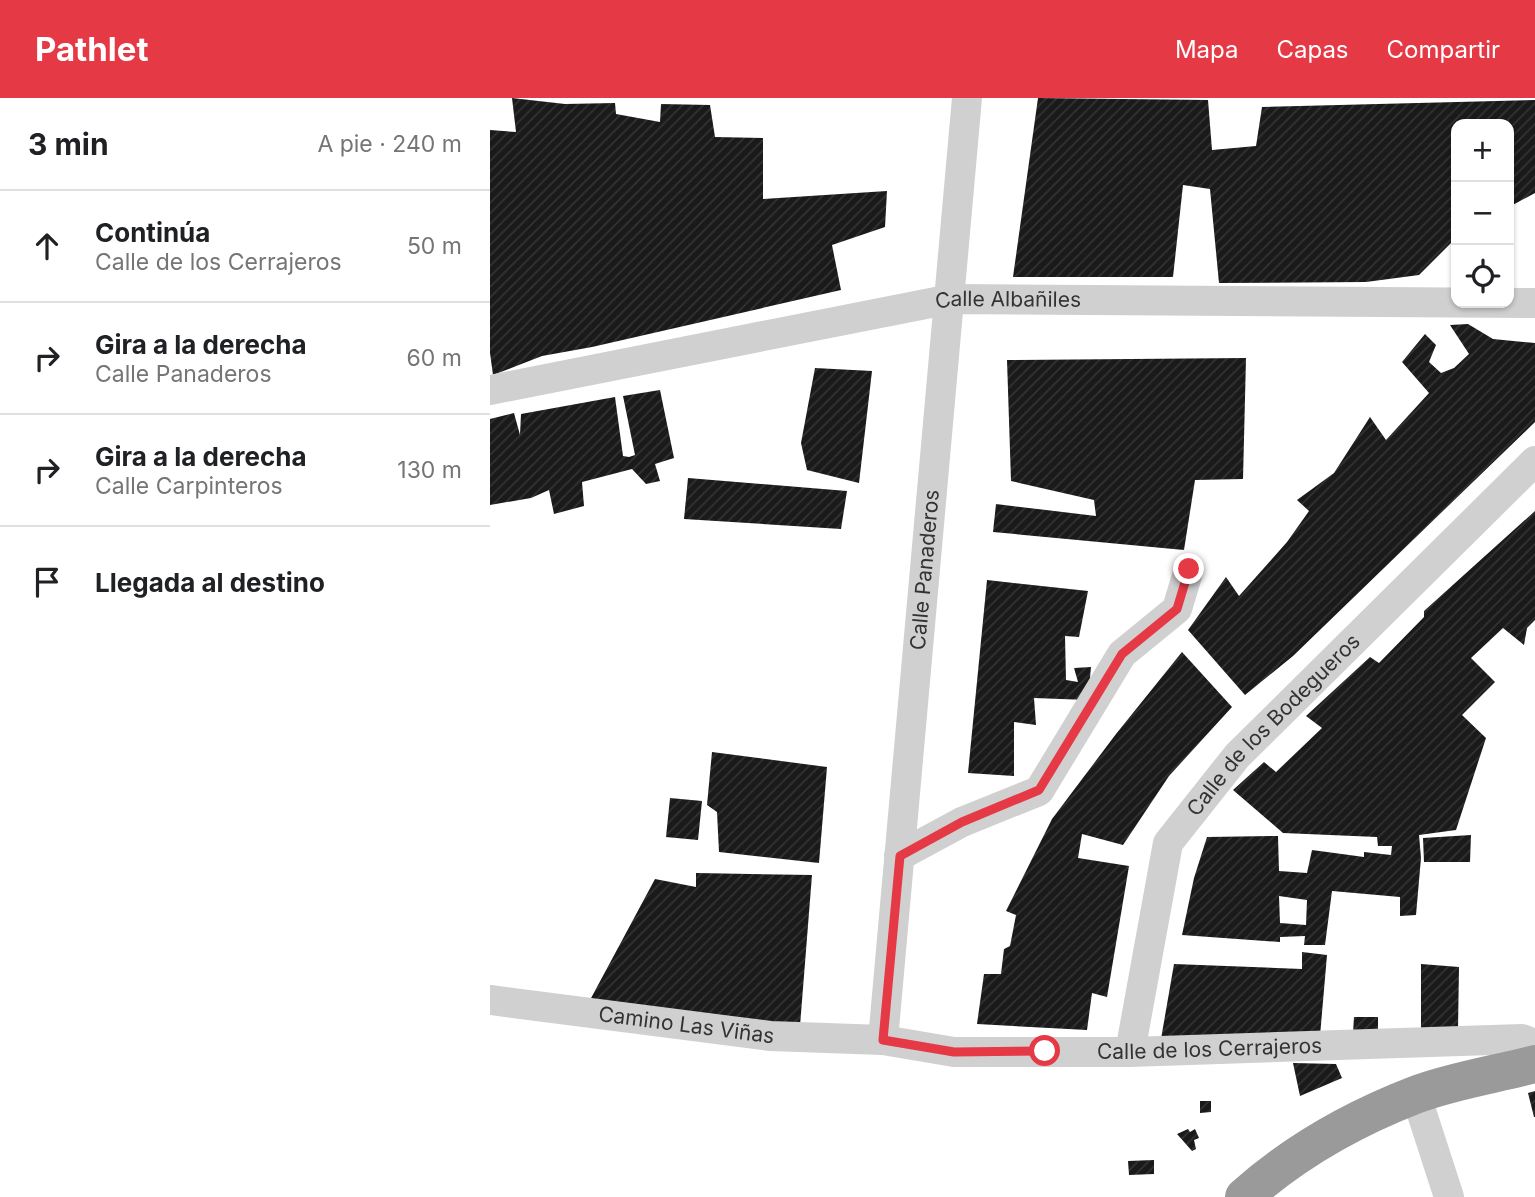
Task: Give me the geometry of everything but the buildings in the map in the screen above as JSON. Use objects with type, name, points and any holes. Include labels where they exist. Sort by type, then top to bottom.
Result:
[{"type":"highway","points":[[1244,1197],[1266,1177],[1330,1135],[1416,1095],[1535,1064]]},
{"type":"street","name":"Calle Panaderos","points":[[883,1040],[967,98]]},
{"type":"street","name":"Calle Albañiles","points":[[490,390],[951,299],[1535,303]]},
{"type":"street","name":"Calle de los Bodegueros","points":[[1129,1052],[1168,843],[1237,756],[1535,461]]},
{"type":"street","points":[[900,856],[962,822],[1039,790],[1122,654],[1177,609],[1189,569]]},
{"type":"street","name":"Camino Las Viñas","points":[[490,1000],[770,1036],[883,1040]]},
{"type":"street","name":"Calle de los Cerrajeros","points":[[883,1040],[954,1052],[1129,1052],[1522,1040],[1535,1045]]},
{"type":"street","points":[[1416,1095],[1449,1197]]},
{"type":"route","points":[[1045,1051],[954,1052],[883,1040],[900,856],[962,822],[1039,790],[1122,654],[1177,609],[1189,569]]}]
